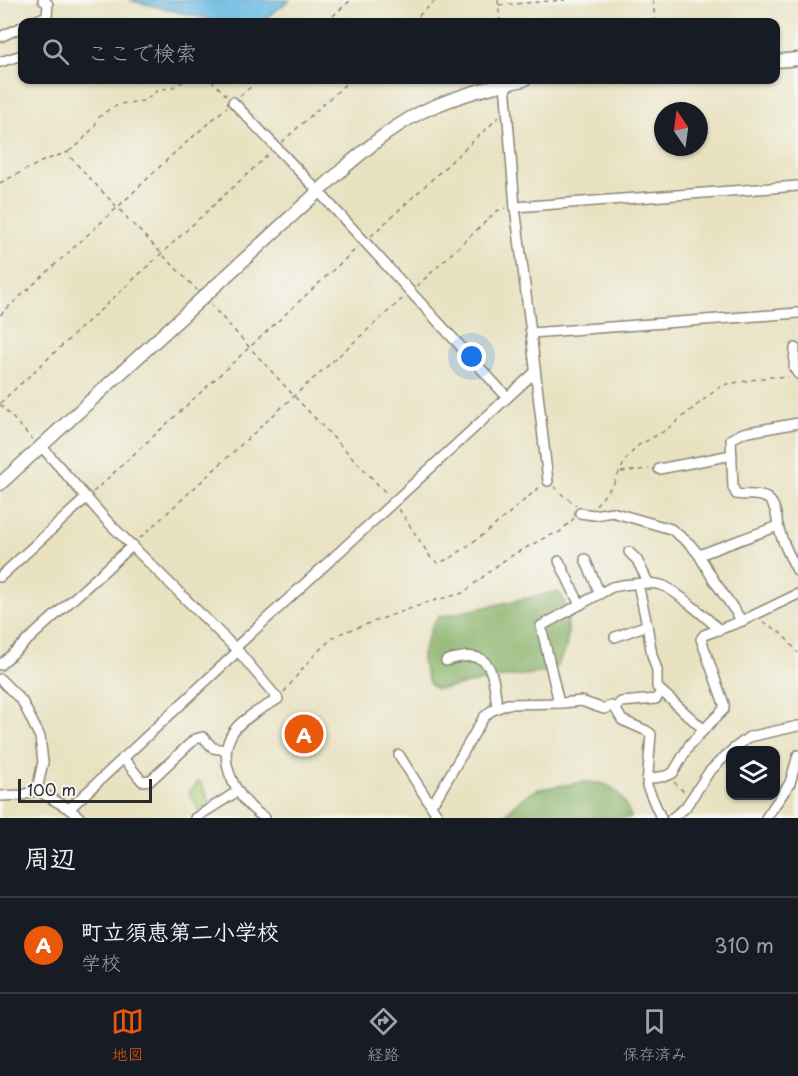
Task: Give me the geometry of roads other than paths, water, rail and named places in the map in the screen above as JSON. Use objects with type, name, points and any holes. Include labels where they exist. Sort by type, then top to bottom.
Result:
[{"type":"street","points":[[42,18],[47,16],[48,4],[43,0]]},
{"type":"street","points":[[0,37],[18,29]]},
{"type":"street","points":[[0,62],[18,56]]},
{"type":"street","points":[[780,61],[798,59]]},
{"type":"street","points":[[0,484],[366,149],[407,120],[430,108],[501,84]]},
{"type":"street","points":[[504,84],[515,207],[548,481]]},
{"type":"street","points":[[233,102],[319,192],[507,398]]},
{"type":"street","points":[[515,207],[798,186]]},
{"type":"street","points":[[531,333],[798,312]]},
{"type":"street","points":[[793,376],[795,348]]},
{"type":"street","points":[[69,809],[236,649],[535,372]]},
{"type":"street","points":[[798,423],[743,434],[731,439],[733,487],[736,494],[761,496],[767,498],[772,504],[782,541],[798,572]]},
{"type":"street","points":[[42,447],[107,520],[236,649],[278,699],[241,723],[232,732],[226,750],[228,770],[238,791],[254,812],[262,817]]},
{"type":"street","points":[[659,469],[732,454]]},
{"type":"street","points":[[0,577],[87,497]]},
{"type":"street","points":[[583,514],[612,512],[671,529],[690,544],[713,579],[747,618]]},
{"type":"street","points":[[699,555],[778,526]]},
{"type":"street","points":[[0,665],[133,545]]},
{"type":"street","points":[[629,552],[649,584]]},
{"type":"street","points":[[585,559],[600,594]]},
{"type":"street","points":[[559,561],[580,605]]},
{"type":"street","points":[[638,584],[657,670],[657,687],[703,729]]},
{"type":"street","points":[[559,703],[541,627],[612,587],[638,584],[664,586],[719,630]]},
{"type":"street","points":[[647,779],[673,773],[690,744],[724,709],[701,639],[704,635],[798,594]]},
{"type":"street","points":[[615,637],[647,625]]},
{"type":"street","points":[[446,661],[462,656],[472,656],[480,658],[487,664],[495,690],[496,708]]},
{"type":"street","points":[[0,679],[22,701],[40,737],[43,762],[37,790]]},
{"type":"street","points":[[615,708],[621,702],[656,699],[661,692]]},
{"type":"street","points":[[430,804],[437,797],[484,717],[496,708],[507,704],[559,703],[581,700],[604,709],[611,706],[615,708],[622,720],[647,730],[651,734],[647,786],[661,818]]},
{"type":"street","points":[[737,746],[749,737],[798,726]]},
{"type":"street","points":[[123,758],[142,781],[151,780],[195,739],[203,737],[213,748],[226,750]]},
{"type":"street","points":[[399,755],[439,818]]},
{"type":"street","points":[[766,818],[790,783],[798,755]]},
{"type":"street","points":[[672,818],[685,808],[726,756]]},
{"type":"street","points":[[0,796],[22,795],[37,790],[80,818]]},
{"type":"street","points":[[195,818],[238,791]]},
{"type":"water","points":[[129,0],[290,0],[265,18],[204,18]]},
{"type":"place","name":"町立須恵第二小学校","points":[[304,734]]}]
